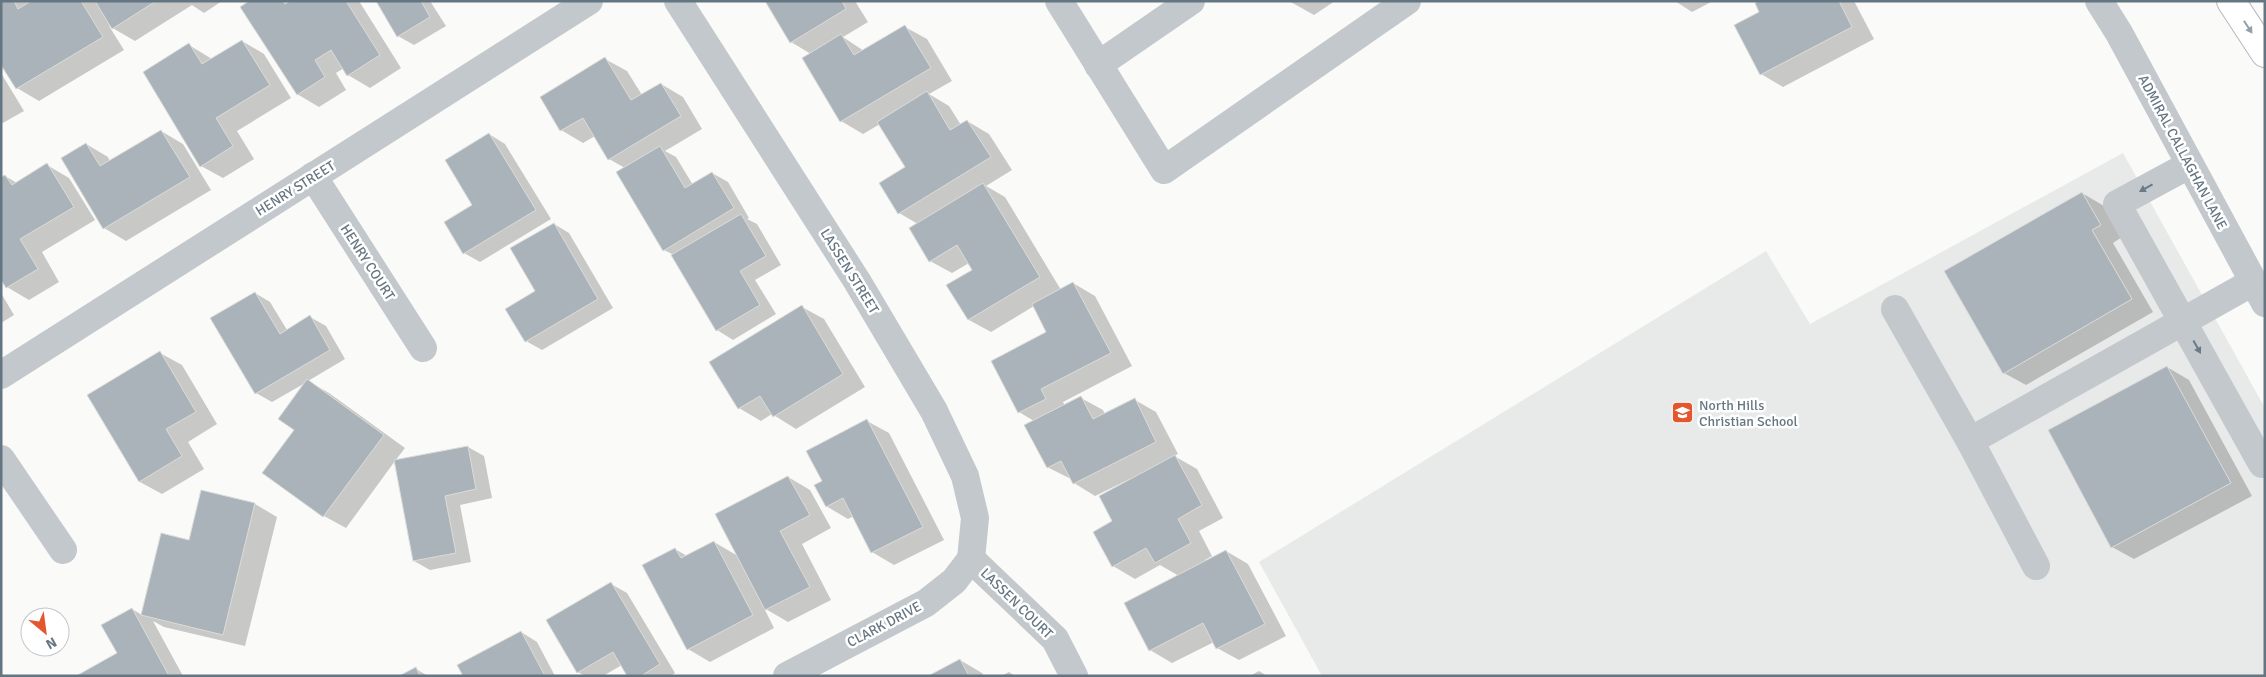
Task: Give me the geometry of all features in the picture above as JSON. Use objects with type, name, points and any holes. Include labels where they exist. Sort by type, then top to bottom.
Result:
[{"type":"highway","points":[[2232,1],[2265,53]]},
{"type":"street","name":"HENRY STREET","points":[[1,374],[589,1]]},
{"type":"street","name":"LASSEN STREET","points":[[678,1],[857,282],[934,411],[965,476],[976,518],[971,559]]},
{"type":"street","points":[[1058,1],[1164,170],[1407,1]]},
{"type":"street","points":[[1098,65],[1191,1]]},
{"type":"street","name":"ADMIRAL CALLAGHAN LANE","points":[[2099,1],[2119,34],[2259,293]]},
{"type":"street","points":[[2189,165],[2117,204],[2262,464],[2265,463]]},
{"type":"street","name":"HENRY COURT","points":[[313,176],[423,348]]},
{"type":"street","points":[[1970,441],[2183,322],[2259,293]]},
{"type":"street","points":[[1895,309],[1970,441],[2036,566]]},
{"type":"street","points":[[1,458],[63,550]]},
{"type":"street","name":"CLARK DRIVE","points":[[787,676],[926,603],[954,581],[971,559]]},
{"type":"street","name":"LASSEN COURT","points":[[971,559],[1056,639],[1074,676]]},
{"type":"shaded area","name":"North Hills Christian School","points":[[2123,153],[2265,408],[2265,676],[1322,676],[1259,562],[1766,251],[1810,324]]},
{"type":"building","points":[[1,1],[14,1],[18,9],[31,1],[81,1],[103,37],[16,89],[1,65]]},
{"type":"building","points":[[95,1],[156,1],[112,29]]},
{"type":"building","points":[[249,1],[283,1],[285,4],[290,1],[346,1],[380,55],[347,76],[331,50],[315,60],[325,77],[297,95],[240,7]]},
{"type":"building","points":[[376,1],[421,1],[430,17],[397,37]]},
{"type":"building","points":[[765,1],[842,1],[846,9],[790,43]]},
{"type":"building","points":[[1758,1],[1839,1],[1852,27],[1760,75],[1734,25],[1759,12],[1755,3]]},
{"type":"building","points":[[905,25],[931,68],[840,122],[802,58],[841,34],[854,55]]},
{"type":"building","points":[[242,40],[270,85],[216,118],[233,146],[200,167],[143,72],[189,43],[202,64]]},
{"type":"building","points":[[605,57],[631,100],[661,83],[681,116],[608,160],[583,118],[560,131],[540,97]]},
{"type":"building","points":[[927,91],[950,130],[967,120],[991,157],[898,214],[879,183],[905,167],[877,122]]},
{"type":"building","points":[[161,130],[190,177],[103,229],[61,158],[86,143],[100,166]]},
{"type":"building","points":[[489,133],[536,210],[463,254],[444,222],[472,205],[445,160]]},
{"type":"building","points":[[660,146],[685,188],[712,172],[734,208],[663,251],[616,172]]},
{"type":"building","points":[[47,163],[74,207],[20,239],[38,269],[6,288],[1,280],[1,177],[5,175],[12,185]]},
{"type":"building","points":[[983,183],[1040,277],[968,320],[946,285],[972,270],[957,245],[929,262],[909,228]]},
{"type":"building","points":[[2082,192],[2101,225],[2092,230],[2132,299],[2003,374],[1944,271]]},
{"type":"building","points":[[741,214],[766,256],[740,271],[760,305],[716,331],[671,255]]},
{"type":"building","points":[[554,223],[598,299],[525,342],[505,309],[535,291],[510,248]]},
{"type":"building","points":[[1073,282],[1111,353],[1041,389],[1046,399],[1018,413],[991,361],[1046,332],[1032,304]]},
{"type":"building","points":[[255,292],[280,334],[310,315],[330,350],[255,394],[210,318]]},
{"type":"building","points":[[802,305],[843,374],[773,417],[760,396],[738,409],[709,362]]},
{"type":"building","points":[[160,351],[196,412],[166,429],[182,456],[139,482],[87,395]]},
{"type":"building","points":[[2167,366],[2231,483],[2111,548],[2048,430]]},
{"type":"building","points":[[307,379],[384,435],[323,517],[262,473],[294,430],[278,419]]},
{"type":"building","points":[[1081,396],[1093,419],[1135,398],[1156,442],[1073,484],[1061,461],[1047,468],[1024,425]]},
{"type":"building","points":[[867,419],[923,527],[871,553],[843,498],[826,507],[814,485],[822,481],[806,451]]},
{"type":"building","points":[[468,446],[476,489],[445,496],[456,553],[413,561],[394,460]]},
{"type":"building","points":[[1175,455],[1202,505],[1178,519],[1191,543],[1155,563],[1146,548],[1112,567],[1093,532],[1112,521],[1099,496]]},
{"type":"building","points":[[788,476],[810,515],[780,531],[810,587],[765,610],[715,514]]},
{"type":"building","points":[[201,490],[255,503],[223,635],[141,615],[161,533],[189,540]]},
{"type":"building","points":[[714,541],[753,615],[687,650],[642,565],[675,548],[681,558]]},
{"type":"building","points":[[1226,550],[1265,624],[1216,649],[1203,623],[1149,651],[1124,603]]},
{"type":"building","points":[[611,582],[660,664],[641,676],[627,676],[613,652],[577,673],[546,620]]},
{"type":"building","points":[[132,608],[169,676],[76,676],[117,653],[101,625]]},
{"type":"building","points":[[521,631],[545,676],[463,676],[457,665]]},
{"type":"building","points":[[960,659],[969,676],[928,676]]},
{"type":"building","points":[[416,667],[420,676],[399,676]]},
{"type":"place","name":"North Hills Christian School","points":[[1683,413]]}]
